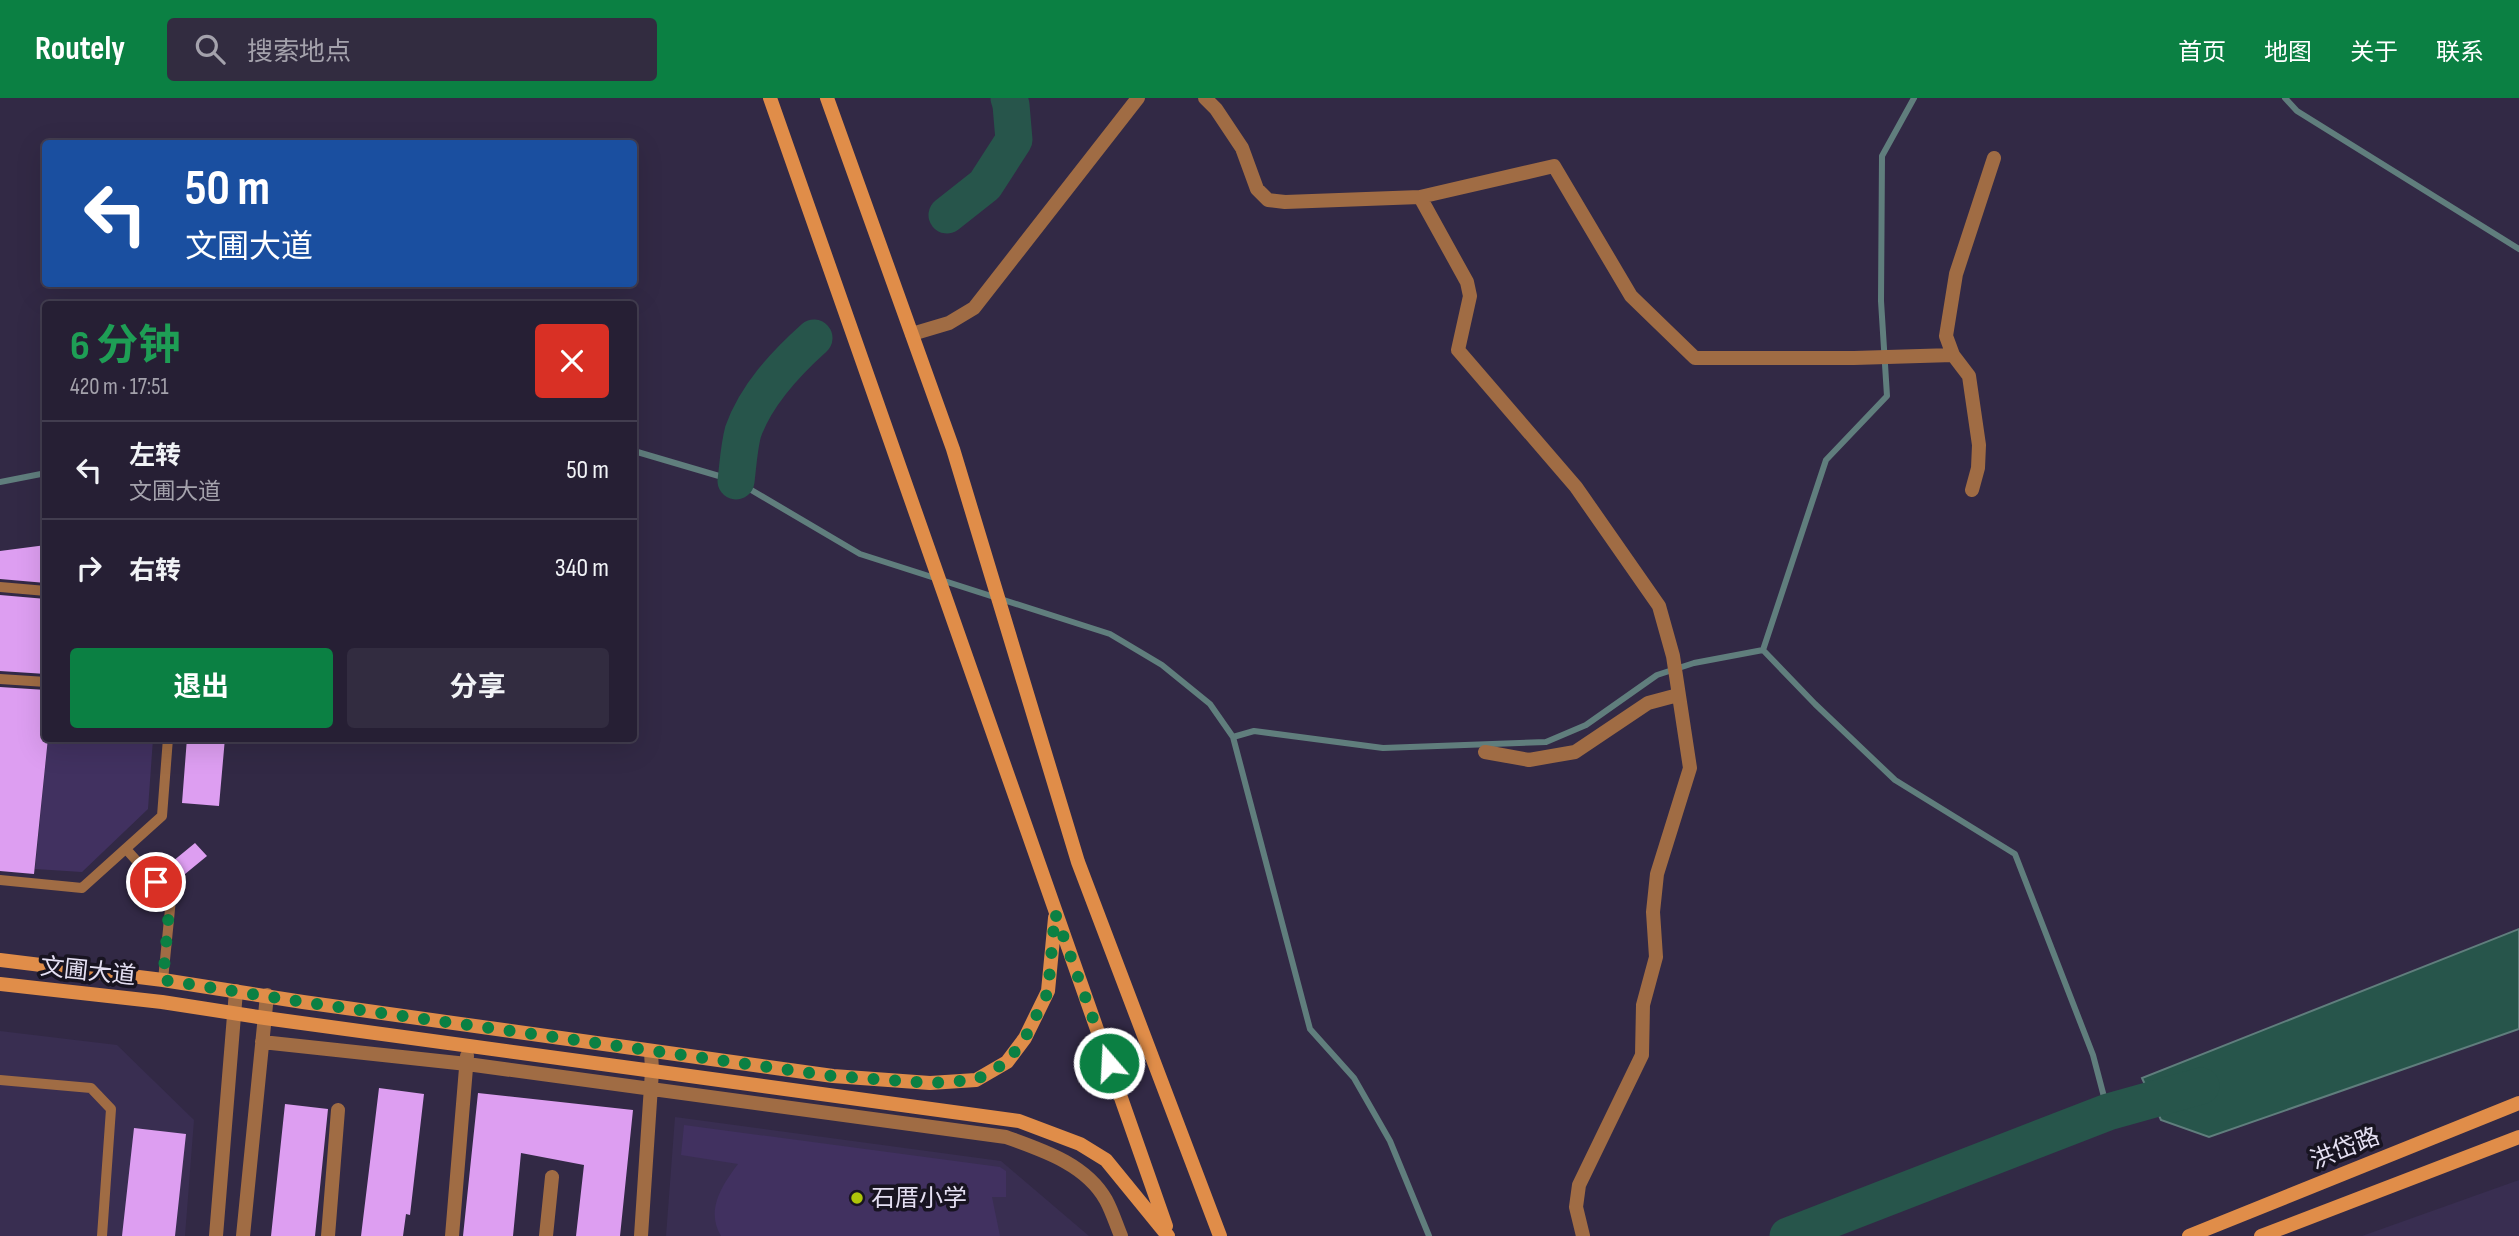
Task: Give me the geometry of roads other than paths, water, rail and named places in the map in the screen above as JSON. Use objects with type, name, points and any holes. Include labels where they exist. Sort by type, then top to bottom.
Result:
[{"type":"main road","points":[[770,98],[1169,1236]]},
{"type":"main road","points":[[827,98],[954,449],[1078,862],[1220,1236]]},
{"type":"main road","name":"文圃大道","points":[[0,960],[163,980],[833,1076],[930,1083],[976,1080],[1007,1062],[1025,1038],[1048,992],[1055,913]]},
{"type":"main road","name":"文圃大道","points":[[0,984],[468,1044],[1019,1121],[1080,1144],[1106,1160],[1169,1236]]},
{"type":"main road","name":"洪岱路","points":[[2189,1236],[2519,1102]]},
{"type":"main road","points":[[2261,1236],[2519,1137]]},
{"type":"street","points":[[912,334],[949,323],[974,308],[1138,98]]},
{"type":"street","points":[[1205,98],[1216,109],[1242,148],[1256,189],[1268,200],[1285,202],[1420,197],[1554,166],[1632,296],[1695,358],[1953,355]]},
{"type":"street","points":[[1972,490],[1978,468],[1979,445],[1969,376],[1953,355],[1946,336],[1956,274],[1994,158]]},
{"type":"street","points":[[1420,197],[1466,282],[1470,296],[1458,350],[1576,487],[1659,606],[1673,656],[1690,768],[1657,874],[1653,912],[1656,957],[1643,1005],[1642,1055],[1579,1185],[1576,1207],[1583,1236]]},
{"type":"street","points":[[1485,752],[1529,760],[1575,752],[1648,703],[1677,691]]},
{"type":"street","points":[[216,1236],[236,991]]},
{"type":"street","points":[[243,1236],[267,995]]},
{"type":"street","points":[[262,1042],[467,1064],[1006,1138],[1043,1151],[1081,1171],[1105,1198],[1121,1236]]},
{"type":"street","points":[[452,1236],[468,1044]]},
{"type":"street","points":[[641,1236],[651,1090],[651,1051]]},
{"type":"street","points":[[328,1236],[338,1110]]},
{"type":"street","points":[[546,1236],[552,1177]]},
{"type":"lane","points":[[0,587],[42,591]]},
{"type":"lane","points":[[0,678],[42,682]]},
{"type":"lane","points":[[0,880],[82,888],[162,816],[168,742]]},
{"type":"lane","points":[[126,849],[170,899],[163,980]]},
{"type":"lane","points":[[0,1080],[91,1088],[111,1109],[102,1236]]},
{"type":"waterway","points":[[947,215],[985,185],[1014,140],[1009,98]]},
{"type":"waterway","points":[[1233,737],[1254,731],[1383,748],[1546,742],[1586,725],[1657,675],[1694,663],[1763,650],[1826,460],[1887,396],[1881,301],[1882,156],[1914,98]]},
{"type":"waterway","points":[[2285,98],[2297,111],[2519,249]]},
{"type":"waterway","points":[[736,481],[743,432],[756,405],[782,369],[814,338]]},
{"type":"waterway","points":[[637,452],[736,481],[860,554],[1110,634],[1162,665],[1210,704],[1233,737],[1310,1029],[1354,1078],[1390,1141],[1429,1236]]},
{"type":"waterway","points":[[0,482],[42,474]]},
{"type":"waterway","points":[[1763,650],[1895,780],[2015,854],[2093,1055],[2108,1112]]},
{"type":"waterway","points":[[1788,1236],[2108,1112],[2201,1086]]},
{"type":"place","name":"石厝小学","points":[[857,1198]]}]
